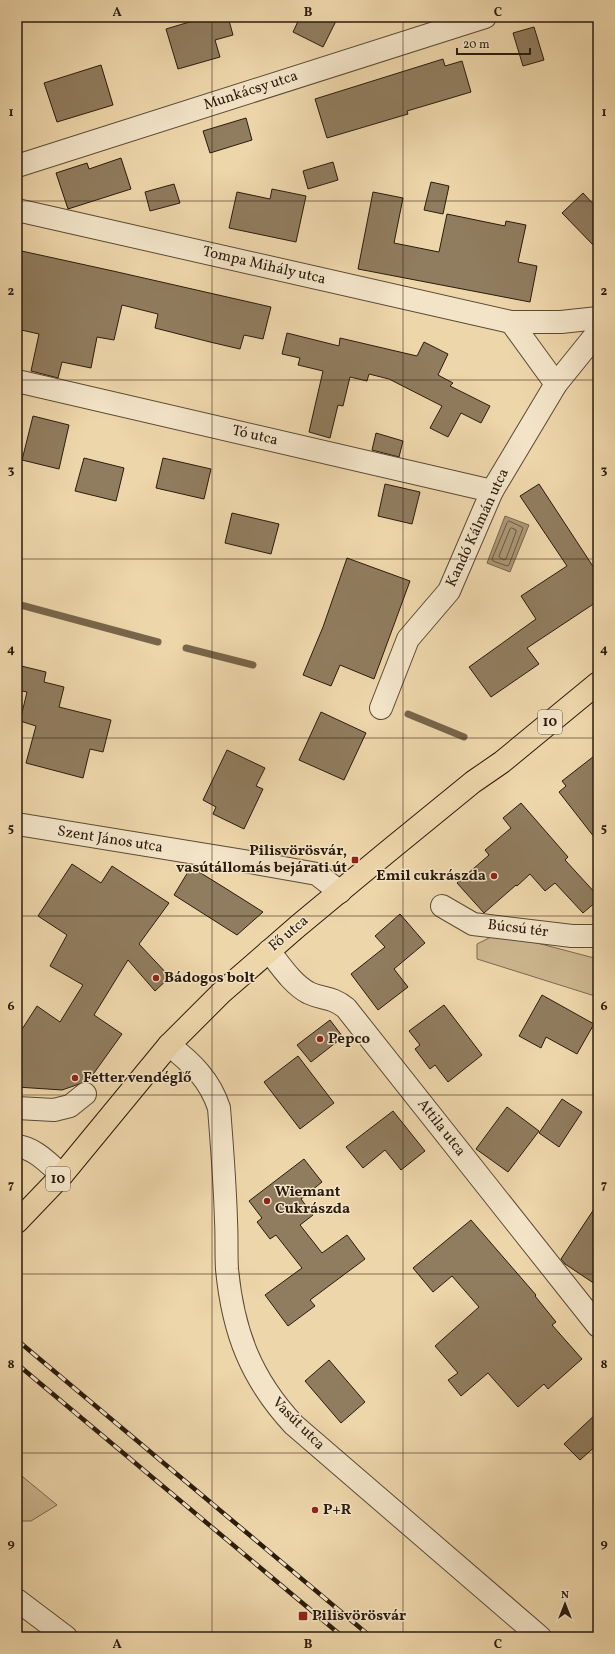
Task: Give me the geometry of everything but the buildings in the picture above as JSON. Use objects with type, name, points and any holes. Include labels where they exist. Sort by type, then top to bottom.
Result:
[{"type":"main road","name":"Fő utca","points":[[17,1222],[62,1175],[169,1045],[221,993],[269,951],[473,782],[502,762],[598,683]]},
{"type":"street","name":"Munkácsy utca","points":[[17,166],[485,17]]},
{"type":"street","name":"Tompa Mihály utca","points":[[17,210],[511,322],[561,322],[598,318]]},
{"type":"street","points":[[511,322],[556,384]]},
{"type":"street","name":"Kandó Kálmán utca","points":[[381,708],[408,639],[449,591],[492,491],[556,384],[598,332]]},
{"type":"street","name":"Tó utca","points":[[17,381],[492,491]]},
{"type":"street","name":"Szent János utca","points":[[17,824],[317,874],[340,892]]},
{"type":"street","name":"Búcsú tér","points":[[442,906],[473,924],[572,936],[598,936]]},
{"type":"street","name":"Attila utca","points":[[269,951],[290,976],[309,993],[337,1001],[346,1008],[598,1326]]},
{"type":"street","name":"Vasút utca","points":[[169,1045],[188,1060],[205,1078],[215,1095],[219,1108],[226,1220],[227,1269],[234,1317],[248,1358],[265,1390],[276,1406],[294,1425],[540,1637]]},
{"type":"street","points":[[17,1108],[54,1110],[70,1106],[85,1094]]},
{"type":"street","points":[[17,1146],[23,1147],[42,1158],[62,1175]]},
{"type":"street","points":[[17,1600],[66,1637]]},
{"type":"shaded area","points":[[499,933],[598,959],[598,997],[477,959],[477,944]]},
{"type":"shaded area","points":[[17,1472],[57,1505],[31,1521],[17,1521]]},
{"type":"water","points":[[505,516],[529,525],[510,572],[487,563]]},
{"type":"waterway","points":[[17,604],[158,642]]},
{"type":"waterway","points":[[186,648],[253,665]]},
{"type":"waterway","points":[[408,714],[464,737]]},
{"type":"railway","points":[[17,1340],[371,1637]]},
{"type":"railway","points":[[17,1364],[343,1637]]},
{"type":"place","name":"Pilisvörösvár, vasútállomás bejárati út","points":[[355,860]]},
{"type":"place","name":"Emil cukrászda","points":[[494,876]]},
{"type":"place","name":"Bádogos bolt","points":[[156,978]]},
{"type":"place","name":"Pepco","points":[[320,1039]]},
{"type":"place","name":"Fetter vendéglő","points":[[75,1078]]},
{"type":"place","name":"Wiemant Cukrászda","points":[[267,1201]]},
{"type":"place","name":"P+R","points":[[315,1510]]},
{"type":"place","name":"Pilisvörösvár","points":[[303,1616]]}]
